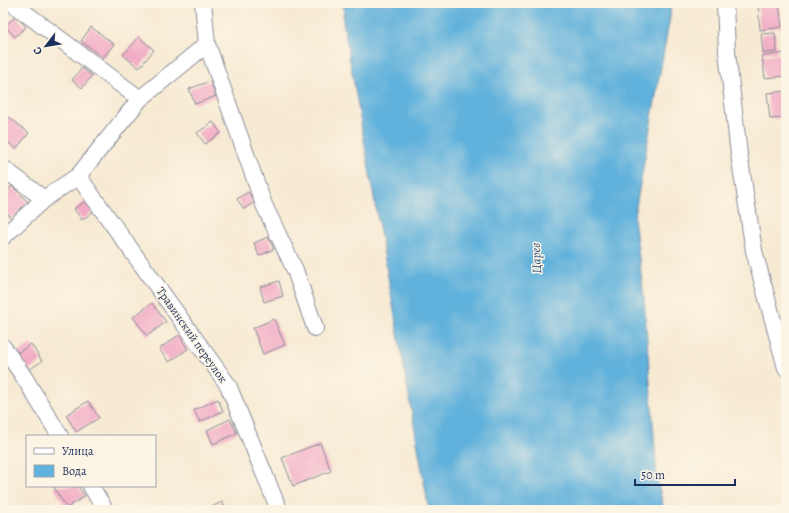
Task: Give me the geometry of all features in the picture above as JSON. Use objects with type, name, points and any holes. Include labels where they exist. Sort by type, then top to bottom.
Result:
[{"type":"street","points":[[12,3],[140,99]]},
{"type":"street","points":[[203,3],[207,44],[264,205],[295,270],[315,328]]},
{"type":"street","points":[[724,3],[727,52],[739,154],[754,251],[780,325],[786,368]]},
{"type":"street","points":[[3,237],[44,199],[78,176],[140,99],[207,44]]},
{"type":"street","points":[[3,168],[44,199]]},
{"type":"street","name":"Травинский переулок","points":[[78,176],[228,385],[279,510]]},
{"type":"street","points":[[3,347],[22,374],[59,435]]},
{"type":"street","points":[[91,487],[105,510]]},
{"type":"water","name":"Царев","points":[[344,3],[671,3],[670,17],[634,218],[644,298],[657,478],[664,510],[429,510],[343,21]]},
{"type":"building","points":[[779,4],[782,27],[760,30],[758,6]]},
{"type":"building","points":[[16,16],[26,27],[15,37],[5,26]]},
{"type":"building","points":[[91,27],[114,44],[103,58],[81,41]]},
{"type":"building","points":[[775,33],[777,52],[763,53],[761,34]]},
{"type":"building","points":[[139,37],[154,50],[139,68],[123,55]]},
{"type":"building","points":[[786,53],[786,76],[765,78],[762,56]]},
{"type":"building","points":[[82,68],[92,76],[82,88],[72,80]]},
{"type":"building","points":[[210,81],[216,96],[195,104],[189,89]]},
{"type":"building","points":[[786,91],[786,118],[770,119],[767,93]]},
{"type":"building","points":[[9,117],[29,133],[16,149],[3,138],[3,124]]},
{"type":"building","points":[[213,122],[221,133],[205,144],[197,133]]},
{"type":"building","points":[[12,186],[28,202],[12,219],[3,210],[3,195]]},
{"type":"building","points":[[248,192],[255,202],[244,209],[237,199]]},
{"type":"building","points":[[87,200],[94,211],[82,220],[74,209]]},
{"type":"building","points":[[268,237],[274,249],[259,256],[254,243]]},
{"type":"building","points":[[279,281],[283,296],[264,302],[260,287]]},
{"type":"building","points":[[152,303],[166,322],[147,336],[133,317]]},
{"type":"building","points":[[274,319],[285,345],[263,354],[253,328]]},
{"type":"building","points":[[179,335],[188,349],[169,362],[159,349]]},
{"type":"building","points":[[31,344],[42,361],[29,370],[17,353]]},
{"type":"building","points":[[218,399],[223,411],[200,422],[194,410]]},
{"type":"building","points":[[88,401],[99,418],[76,432],[66,415]]},
{"type":"building","points":[[230,419],[237,433],[213,444],[207,430]]},
{"type":"building","points":[[320,443],[331,471],[293,486],[282,458]]},
{"type":"building","points":[[79,487],[85,496],[67,508],[54,488]]},
{"type":"building","points":[[222,502],[226,510],[205,510]]}]
